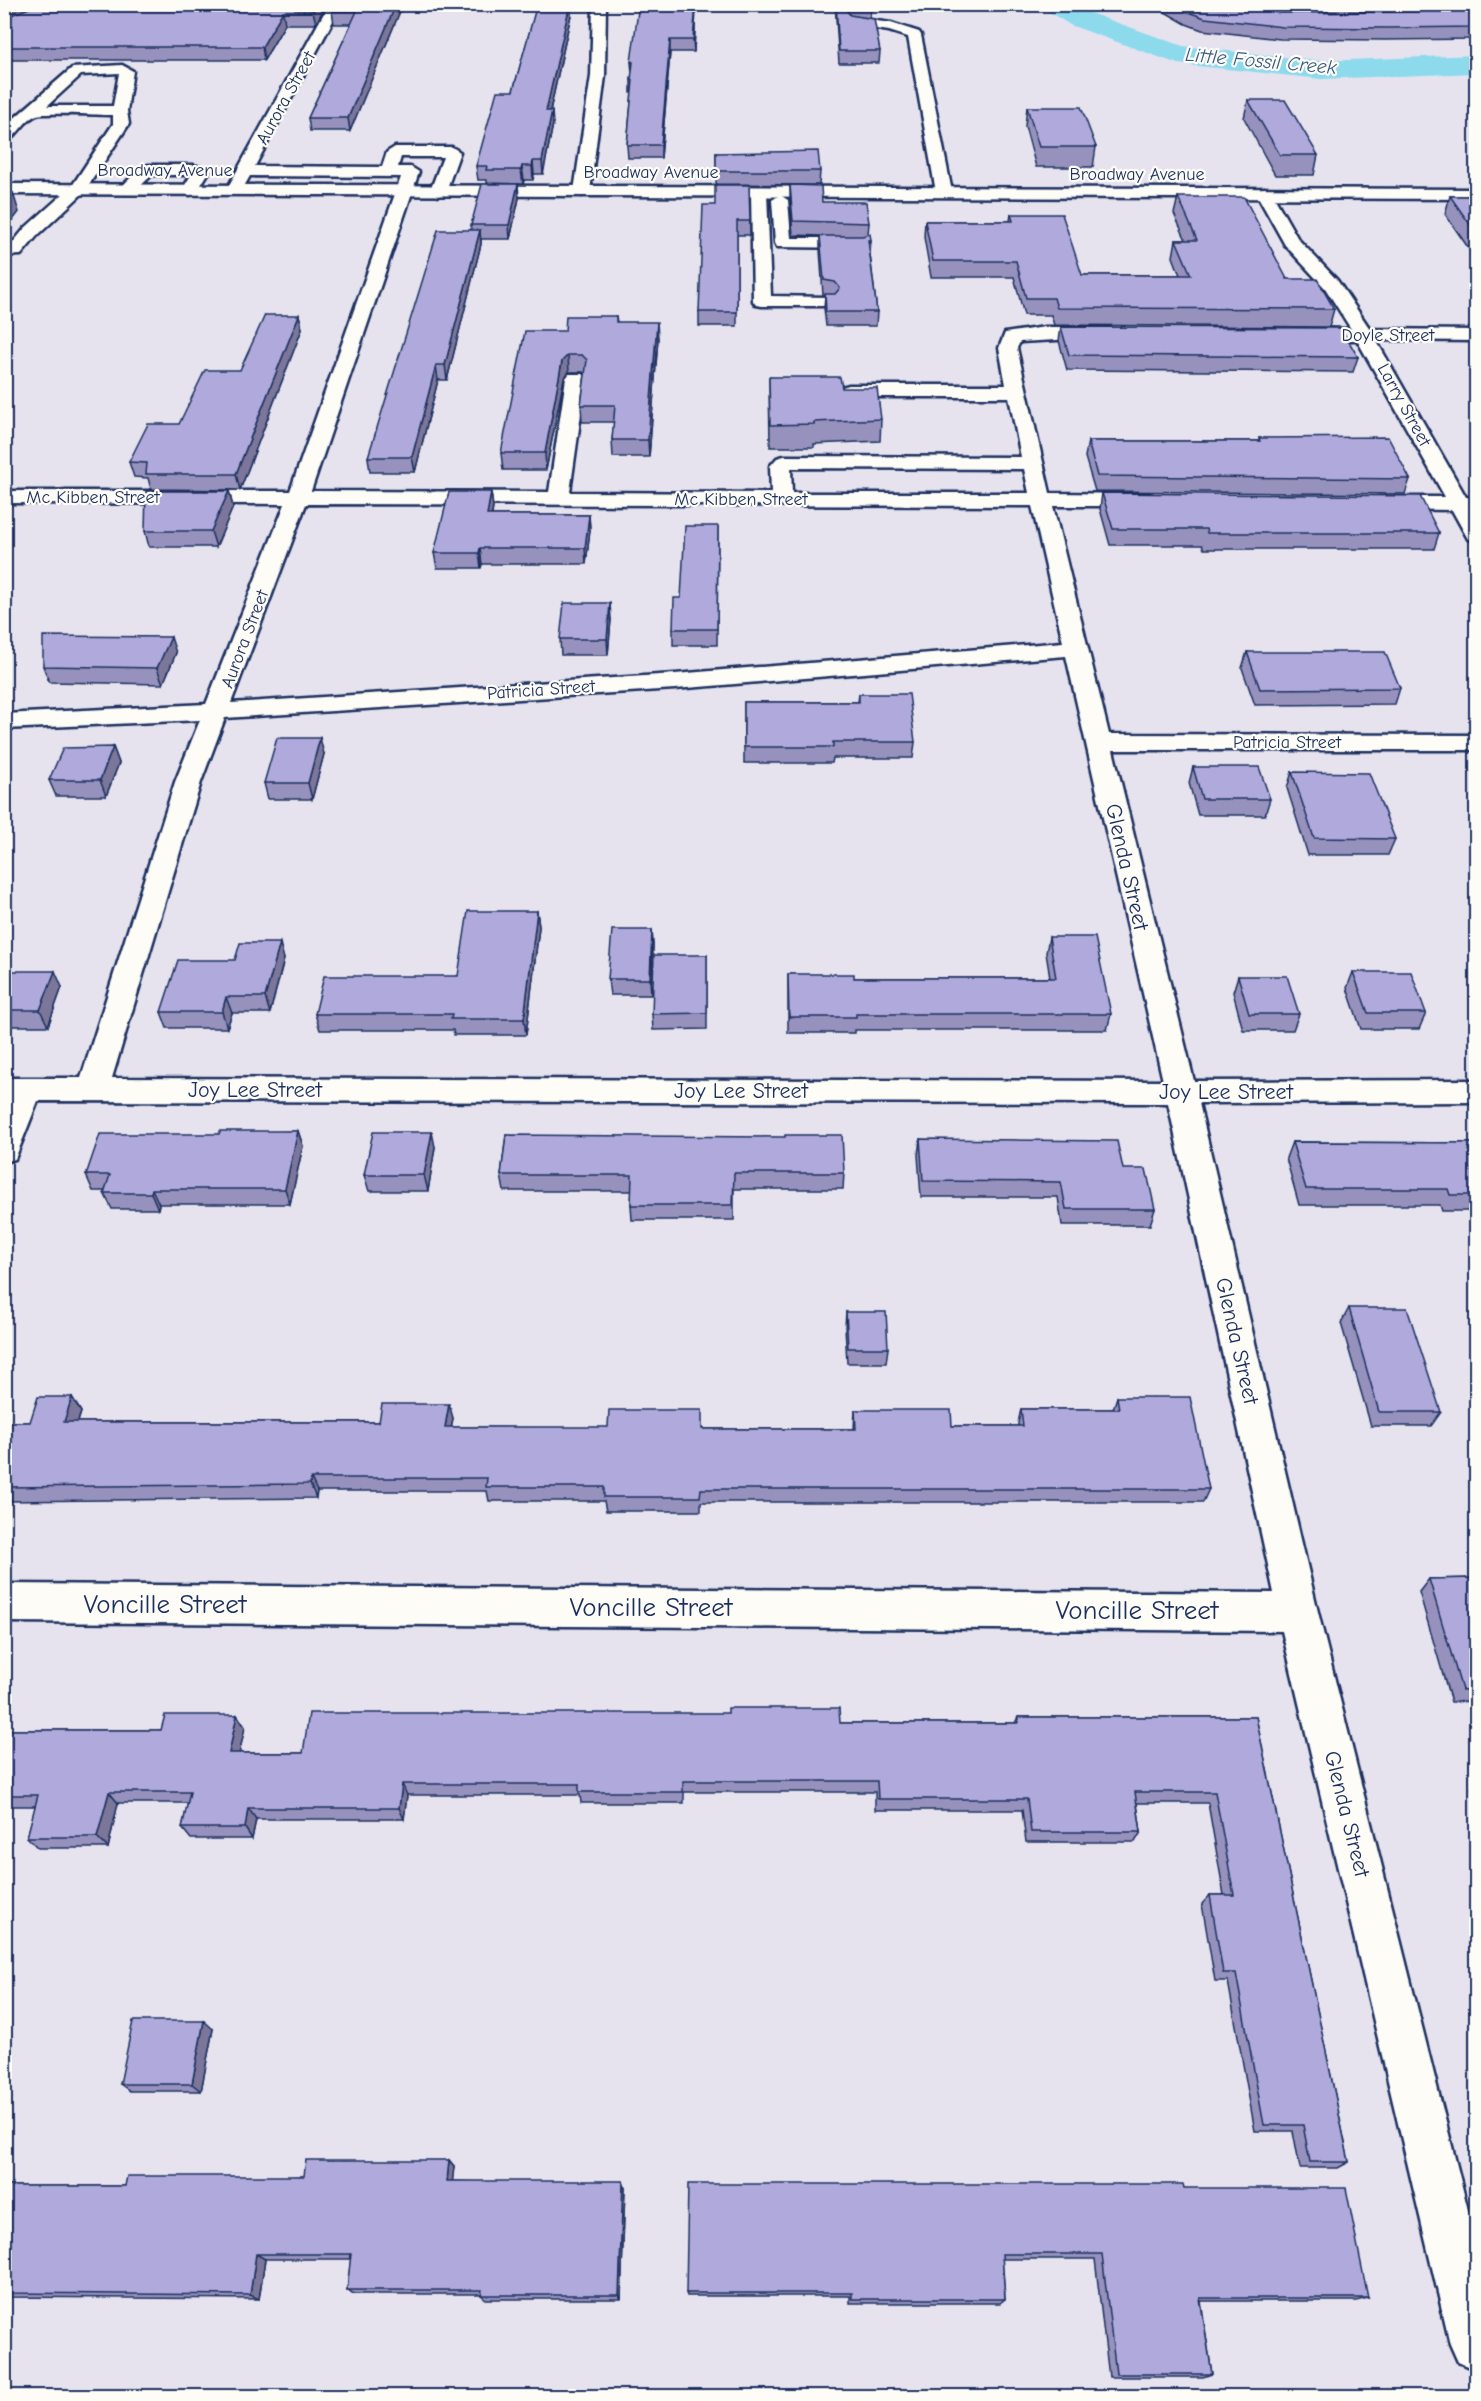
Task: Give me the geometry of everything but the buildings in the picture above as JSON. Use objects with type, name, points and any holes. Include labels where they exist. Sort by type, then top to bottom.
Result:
[{"type":"street","name":"Aurora Street","points":[[235,190],[336,4]]},
{"type":"street","points":[[582,191],[598,76],[600,4]]},
{"type":"street","points":[[855,22],[891,27],[914,35],[944,192]]},
{"type":"street","points":[[4,138],[16,123],[77,71],[122,69],[126,71],[120,111],[121,124],[78,189],[31,232],[15,251],[4,251]]},
{"type":"street","points":[[33,110],[120,111]]},
{"type":"street","points":[[388,172],[395,152],[452,152],[423,176]]},
{"type":"street","points":[[276,171],[285,154]]},
{"type":"street","points":[[245,171],[388,172],[423,176],[438,191]]},
{"type":"street","points":[[321,190],[330,172]]},
{"type":"street","name":"Aurora Street","points":[[93,1089],[188,782],[217,713],[297,498],[423,176]]},
{"type":"street","name":"Broadway Avenue","points":[[4,189],[321,190],[423,176],[438,191],[1476,194]]},
{"type":"street","points":[[759,192],[762,301],[828,302]]},
{"type":"street","points":[[780,192],[783,243],[861,243]]},
{"type":"street","name":"Larry Street","points":[[1264,194],[1291,242],[1331,284],[1364,334],[1468,504],[1476,534]]},
{"type":"street","name":"Glenda Street","points":[[1128,333],[1045,333],[1012,336],[1008,348],[1097,742],[1181,1092],[1298,1612],[1476,2344]]},
{"type":"street","name":"Doyle Street","points":[[1282,334],[1476,335]]},
{"type":"street","points":[[558,500],[576,378]]},
{"type":"street","points":[[849,391],[1017,391]]},
{"type":"street","points":[[782,499],[780,466],[784,462],[1033,463]]},
{"type":"street","points":[[886,462],[891,499]]},
{"type":"street","name":"Mc Kibben Street","points":[[4,497],[1160,500]]},
{"type":"street","points":[[1364,503],[1468,504]]},
{"type":"street","name":"Patricia Street","points":[[4,722],[217,713],[846,669],[1077,648]]},
{"type":"street","name":"Patricia Street","points":[[1097,742],[1476,742]]},
{"type":"street","points":[[4,1150],[15,1089]]},
{"type":"street","name":"Joy Lee Street","points":[[15,1089],[1476,1091]]},
{"type":"street","name":"Voncille Street","points":[[4,1603],[1298,1612]]},
{"type":"waterway","name":"Little Fossil Creek","points":[[1056,4],[1080,19],[1178,55],[1321,70],[1476,64]]}]
